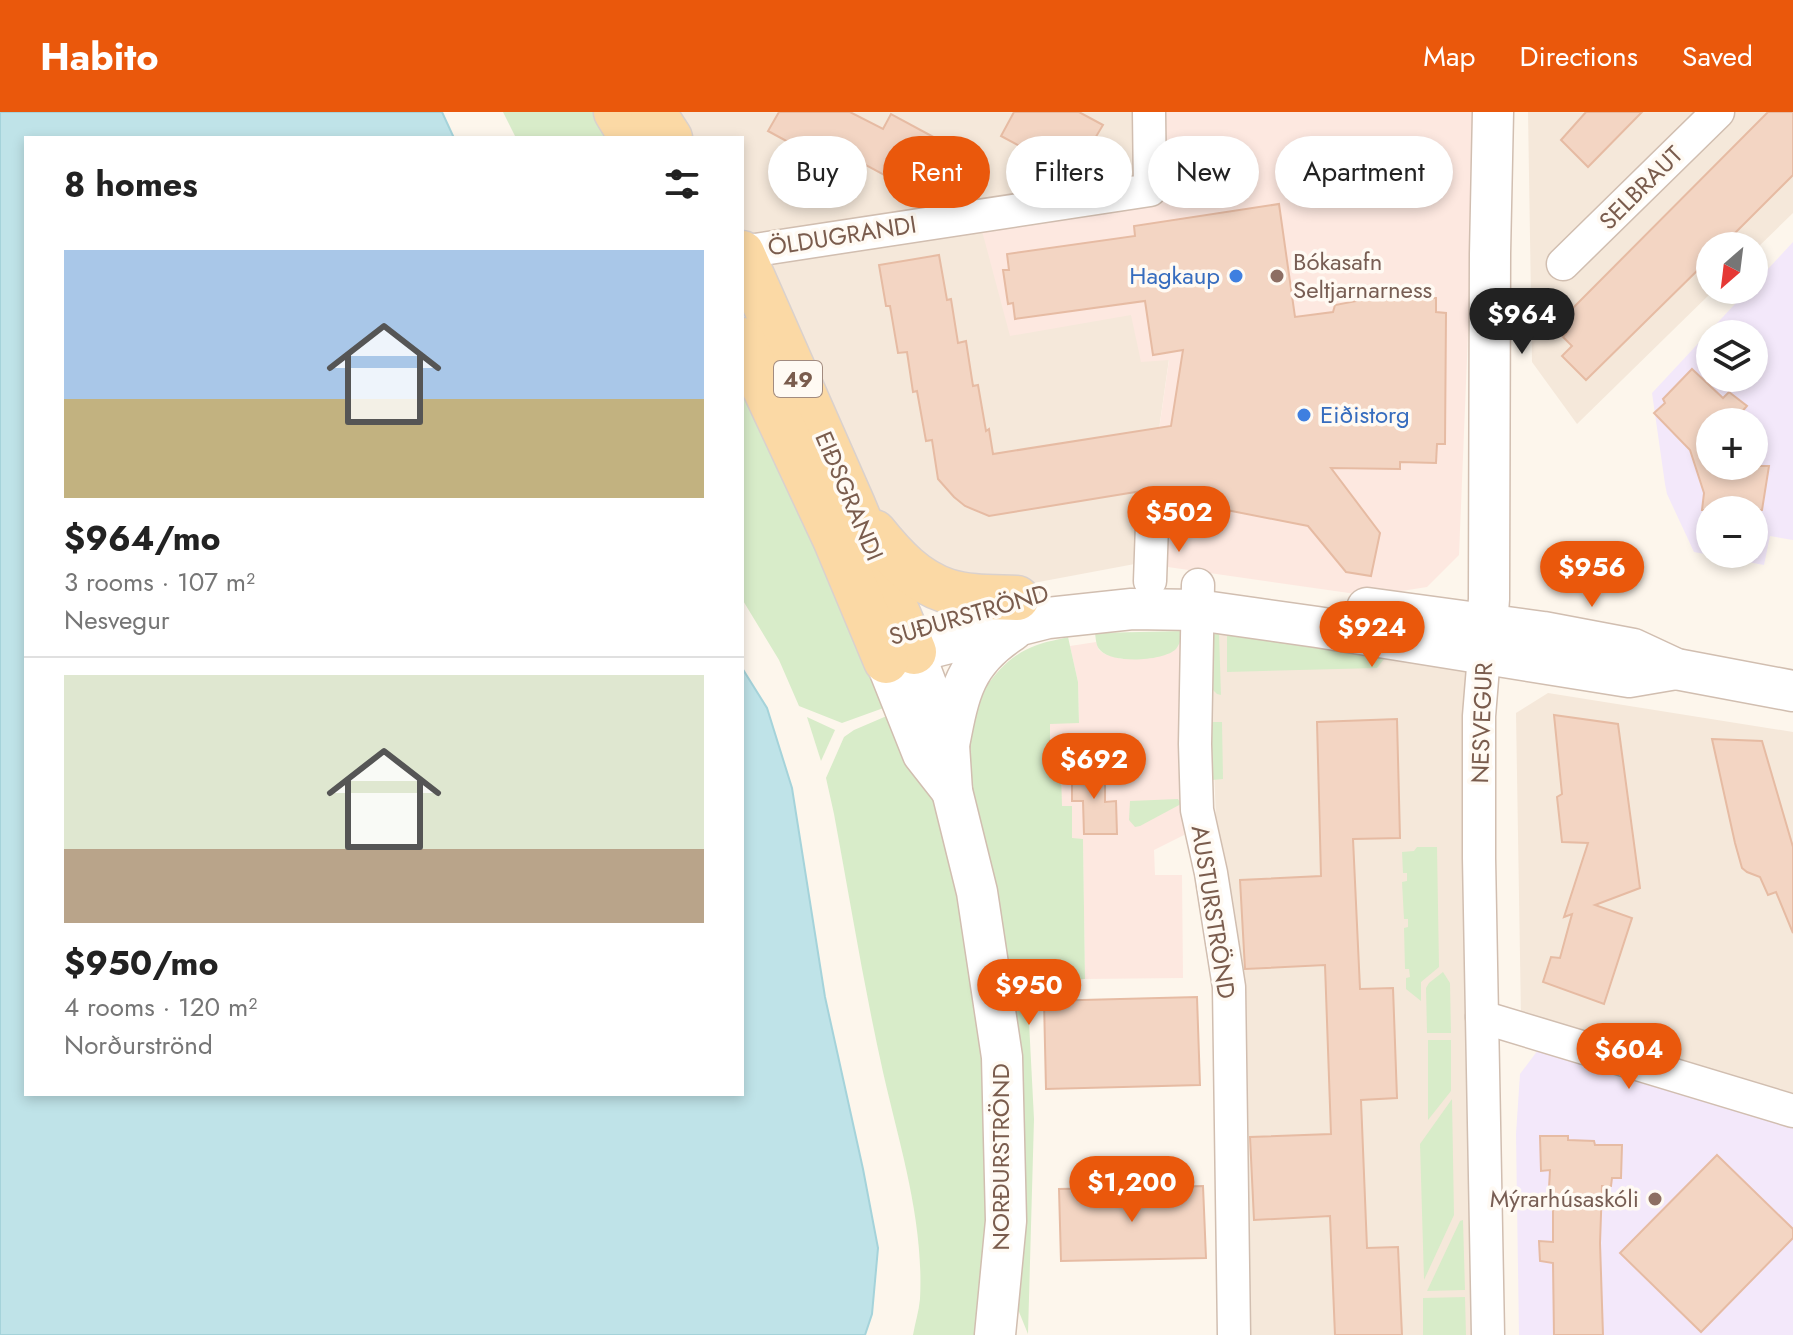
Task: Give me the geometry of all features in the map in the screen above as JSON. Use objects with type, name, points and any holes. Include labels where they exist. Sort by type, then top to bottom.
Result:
[{"type":"main road","points":[[616,112],[631,136]]},
{"type":"main road","points":[[653,112],[669,136]]},
{"type":"main road","name":"EIÐSGRANDI","points":[[744,257],[853,505],[896,647]]},
{"type":"main road","name":"EIÐSGRANDI","points":[[744,344],[835,539],[896,647]]},
{"type":"main road","name":"49","points":[[853,505],[889,550],[908,569],[928,582],[949,592],[976,596],[1018,612]]},
{"type":"street","name":"ÖLDUGRANDI","points":[[744,252],[1150,190],[1149,112]]},
{"type":"street","name":"NESVEGUR","points":[[1488,1335],[1479,716],[1489,599],[1493,112]]},
{"type":"street","name":"SELBRAUT","points":[[1563,264],[1718,112]]},
{"type":"street","points":[[1150,581],[1152,525]]},
{"type":"street","name":"SUÐURSTRÖND","points":[[896,647],[1018,612],[1094,585],[1150,581],[1197,597],[1486,640],[1543,632],[1633,649],[1676,669],[1793,691]]},
{"type":"street","name":"SUÐURSTRÖND","points":[[1018,612],[1048,618],[1132,609],[1197,597]]},
{"type":"street","name":"AUSTURSTRÖND","points":[[1197,597],[1197,810],[1211,873],[1229,987],[1234,1335]]},
{"type":"street","points":[[949,745],[962,688],[976,661],[1018,612]]},
{"type":"street","name":"NORÐURSTRÖND","points":[[896,647],[949,745],[952,791],[977,892],[1002,1057],[1006,1221],[995,1335]]},
{"type":"street","name":"NORÐURSTRÖND","points":[[896,647],[923,754],[952,791]]},
{"type":"street","points":[[1482,1017],[1793,1111]]},
{"type":"shaded area","points":[[634,112],[1158,112],[1155,136],[1148,136],[1148,187],[1131,315],[1169,359],[1140,563],[879,612],[744,307],[744,136],[650,136]]},
{"type":"shaded area","name":"Eiðistorg","points":[[1158,112],[1481,112],[1479,237],[1470,285],[1459,555],[1427,587],[1370,596],[1140,563],[1169,360],[1141,362],[1131,315],[1010,336],[977,212],[1006,207],[1132,208],[1132,186],[1148,184],[1148,208],[1259,208],[1259,136],[1158,136]]},
{"type":"shaded area","points":[[1528,112],[1793,112],[1793,213],[1768,237],[1768,232],[1696,232],[1696,304],[1700,304],[1577,424],[1532,362]]},
{"type":"shaded area","points":[[1793,242],[1793,540],[1770,536],[1768,546],[1768,496],[1696,496],[1696,552],[1667,494],[1652,393],[1696,346],[1696,392],[1768,392],[1768,320],[1720,320],[1735,304],[1768,304],[1768,269]]},
{"type":"shaded area","points":[[1208,618],[1471,669],[1479,1335],[1245,1335],[1238,977],[1216,819]]},
{"type":"shaded area","points":[[1180,641],[1184,835],[1154,850],[1155,875],[1182,875],[1183,978],[1085,979],[1083,839],[1072,839],[1072,807],[1062,806],[1050,774],[1050,723],[1079,723],[1078,682],[1070,646],[1096,642],[1105,654],[1122,659],[1176,648]]},
{"type":"shaded area","points":[[1548,693],[1793,732],[1793,1102],[1521,1017],[1516,713]]},
{"type":"shaded area","name":"Mýrarhúsaskóli","points":[[1544,1042],[1793,1118],[1793,1335],[1519,1335],[1516,1134],[1520,1074]]},
{"type":"green space","points":[[503,112],[602,112],[616,136],[515,136]]},
{"type":"green space","points":[[744,372],[889,706],[842,723],[799,706],[779,660],[744,602]]},
{"type":"green space","points":[[1184,631],[1176,649],[1170,653],[1139,659],[1107,655],[1098,647],[1095,633]]},
{"type":"green space","points":[[1212,633],[1219,633],[1221,695],[1211,688]]},
{"type":"green space","points":[[1227,633],[1384,659],[1377,668],[1227,672]]},
{"type":"green space","points":[[1068,637],[1078,682],[1079,723],[1050,724],[1050,773],[1061,774],[1062,806],[1072,806],[1072,838],[1083,839],[1085,979],[1027,983],[1034,1119],[1028,1334],[1017,1307],[960,733],[990,681],[1011,660],[1037,645]]},
{"type":"green space","points":[[896,712],[929,787],[955,862],[972,931],[991,1149],[980,1335],[913,1335],[920,1299],[915,1213],[876,1040],[826,778],[844,737]]},
{"type":"green space","points":[[807,717],[835,730],[821,761]]},
{"type":"green space","points":[[1212,722],[1222,722],[1223,779],[1212,780]]},
{"type":"green space","points":[[1178,799],[1181,804],[1140,826],[1135,827],[1129,820],[1130,801]]},
{"type":"green space","points":[[1417,847],[1437,847],[1439,967],[1421,982],[1421,1001],[1406,989],[1406,978],[1410,977],[1409,969],[1405,969],[1404,928],[1408,927],[1408,919],[1404,919],[1402,882],[1407,881],[1407,873],[1403,873],[1402,852],[1414,851]]},
{"type":"green space","points":[[1443,972],[1450,983],[1451,1033],[1427,1033],[1426,988]]},
{"type":"green space","points":[[1428,1040],[1451,1040],[1451,1091],[1428,1120]]},
{"type":"green space","points":[[1452,1099],[1454,1215],[1424,1280],[1420,1144]]},
{"type":"green space","points":[[1463,1220],[1465,1290],[1427,1291],[1460,1221]]},
{"type":"green space","points":[[1465,1297],[1466,1335],[1423,1335],[1423,1298]]},
{"type":"water","points":[[0,112],[442,112],[453,136],[24,136],[24,1096],[744,1096],[744,671],[767,708],[792,788],[825,997],[878,1248],[872,1314],[865,1335],[0,1335]]},
{"type":"building","points":[[779,112],[850,112],[883,129],[891,114],[932,136],[883,136],[883,174],[867,166],[867,136],[777,136],[768,131]]},
{"type":"building","points":[[1014,112],[1079,112],[1103,125],[1096,136],[1006,136],[1006,139],[1001,136]]},
{"type":"building","points":[[1586,112],[1642,112],[1588,167],[1561,140]]},
{"type":"building","points":[[1768,112],[1793,112],[1793,175],[1736,232],[1696,232],[1696,272],[1586,380],[1562,356],[1572,346],[1563,337],[1568,331],[1559,322]]},
{"type":"building","points":[[1275,205],[1275,208],[1280,208],[1295,317],[1333,312],[1335,305],[1383,294],[1436,298],[1436,312],[1446,313],[1445,444],[1437,444],[1436,463],[1400,462],[1400,469],[1331,468],[1380,533],[1371,576],[1346,572],[1308,526],[1196,504],[1194,515],[1162,509],[1157,507],[1160,488],[989,516],[965,506],[954,497],[938,479],[932,440],[926,441],[917,391],[913,392],[907,352],[898,353],[879,265],[939,255],[947,300],[951,299],[958,343],[966,341],[973,386],[978,385],[993,454],[1171,426],[1183,350],[1153,355],[1145,301],[1015,319],[1013,303],[1008,304],[1003,270],[1009,270],[1007,254],[1135,236],[1134,226]]},
{"type":"building","points":[[1692,369],[1696,373],[1696,392],[1717,392],[1723,398],[1729,392],[1747,406],[1696,408],[1696,468],[1690,450],[1654,413],[1665,403],[1663,399]]},
{"type":"building","points":[[1700,480],[1767,480],[1764,496],[1704,496]]},
{"type":"building","points":[[1554,715],[1618,724],[1640,888],[1595,905],[1632,918],[1604,1004],[1543,982],[1551,957],[1560,958],[1572,914],[1564,917],[1588,843],[1562,842],[1557,797],[1562,794]]},
{"type":"building","points":[[1397,719],[1400,838],[1353,839],[1360,989],[1393,988],[1397,1098],[1361,1100],[1367,1248],[1398,1247],[1402,1335],[1335,1335],[1330,1216],[1254,1220],[1250,1137],[1331,1134],[1325,965],[1245,969],[1240,880],[1321,876],[1317,722]]},
{"type":"building","points":[[1712,739],[1762,741],[1793,847],[1793,933],[1776,892],[1768,895],[1760,877],[1742,868]]},
{"type":"building","points":[[1105,767],[1105,802],[1116,801],[1117,834],[1084,834],[1083,801],[1072,801],[1072,768]]},
{"type":"building","points":[[1197,997],[1200,1085],[1046,1089],[1044,1001]]},
{"type":"building","points":[[1540,1136],[1568,1136],[1568,1140],[1594,1141],[1595,1145],[1622,1145],[1621,1178],[1612,1178],[1611,1186],[1602,1186],[1603,1335],[1554,1335],[1553,1263],[1540,1261],[1539,1241],[1553,1242],[1553,1188],[1549,1188],[1550,1170],[1541,1171]]},
{"type":"building","points":[[1717,1155],[1793,1229],[1793,1238],[1701,1332],[1620,1253]]},
{"type":"building","points":[[1203,1186],[1206,1258],[1061,1261],[1059,1189]]},
{"type":"place","name":"Hagkaup","points":[[1236,276]]},
{"type":"place","name":"Bókasafn Seltjarnarness","points":[[1277,276]]},
{"type":"place","name":"Eiðistorg","points":[[1304,415]]},
{"type":"place","name":"Mýrarhúsaskóli","points":[[1655,1199]]}]
